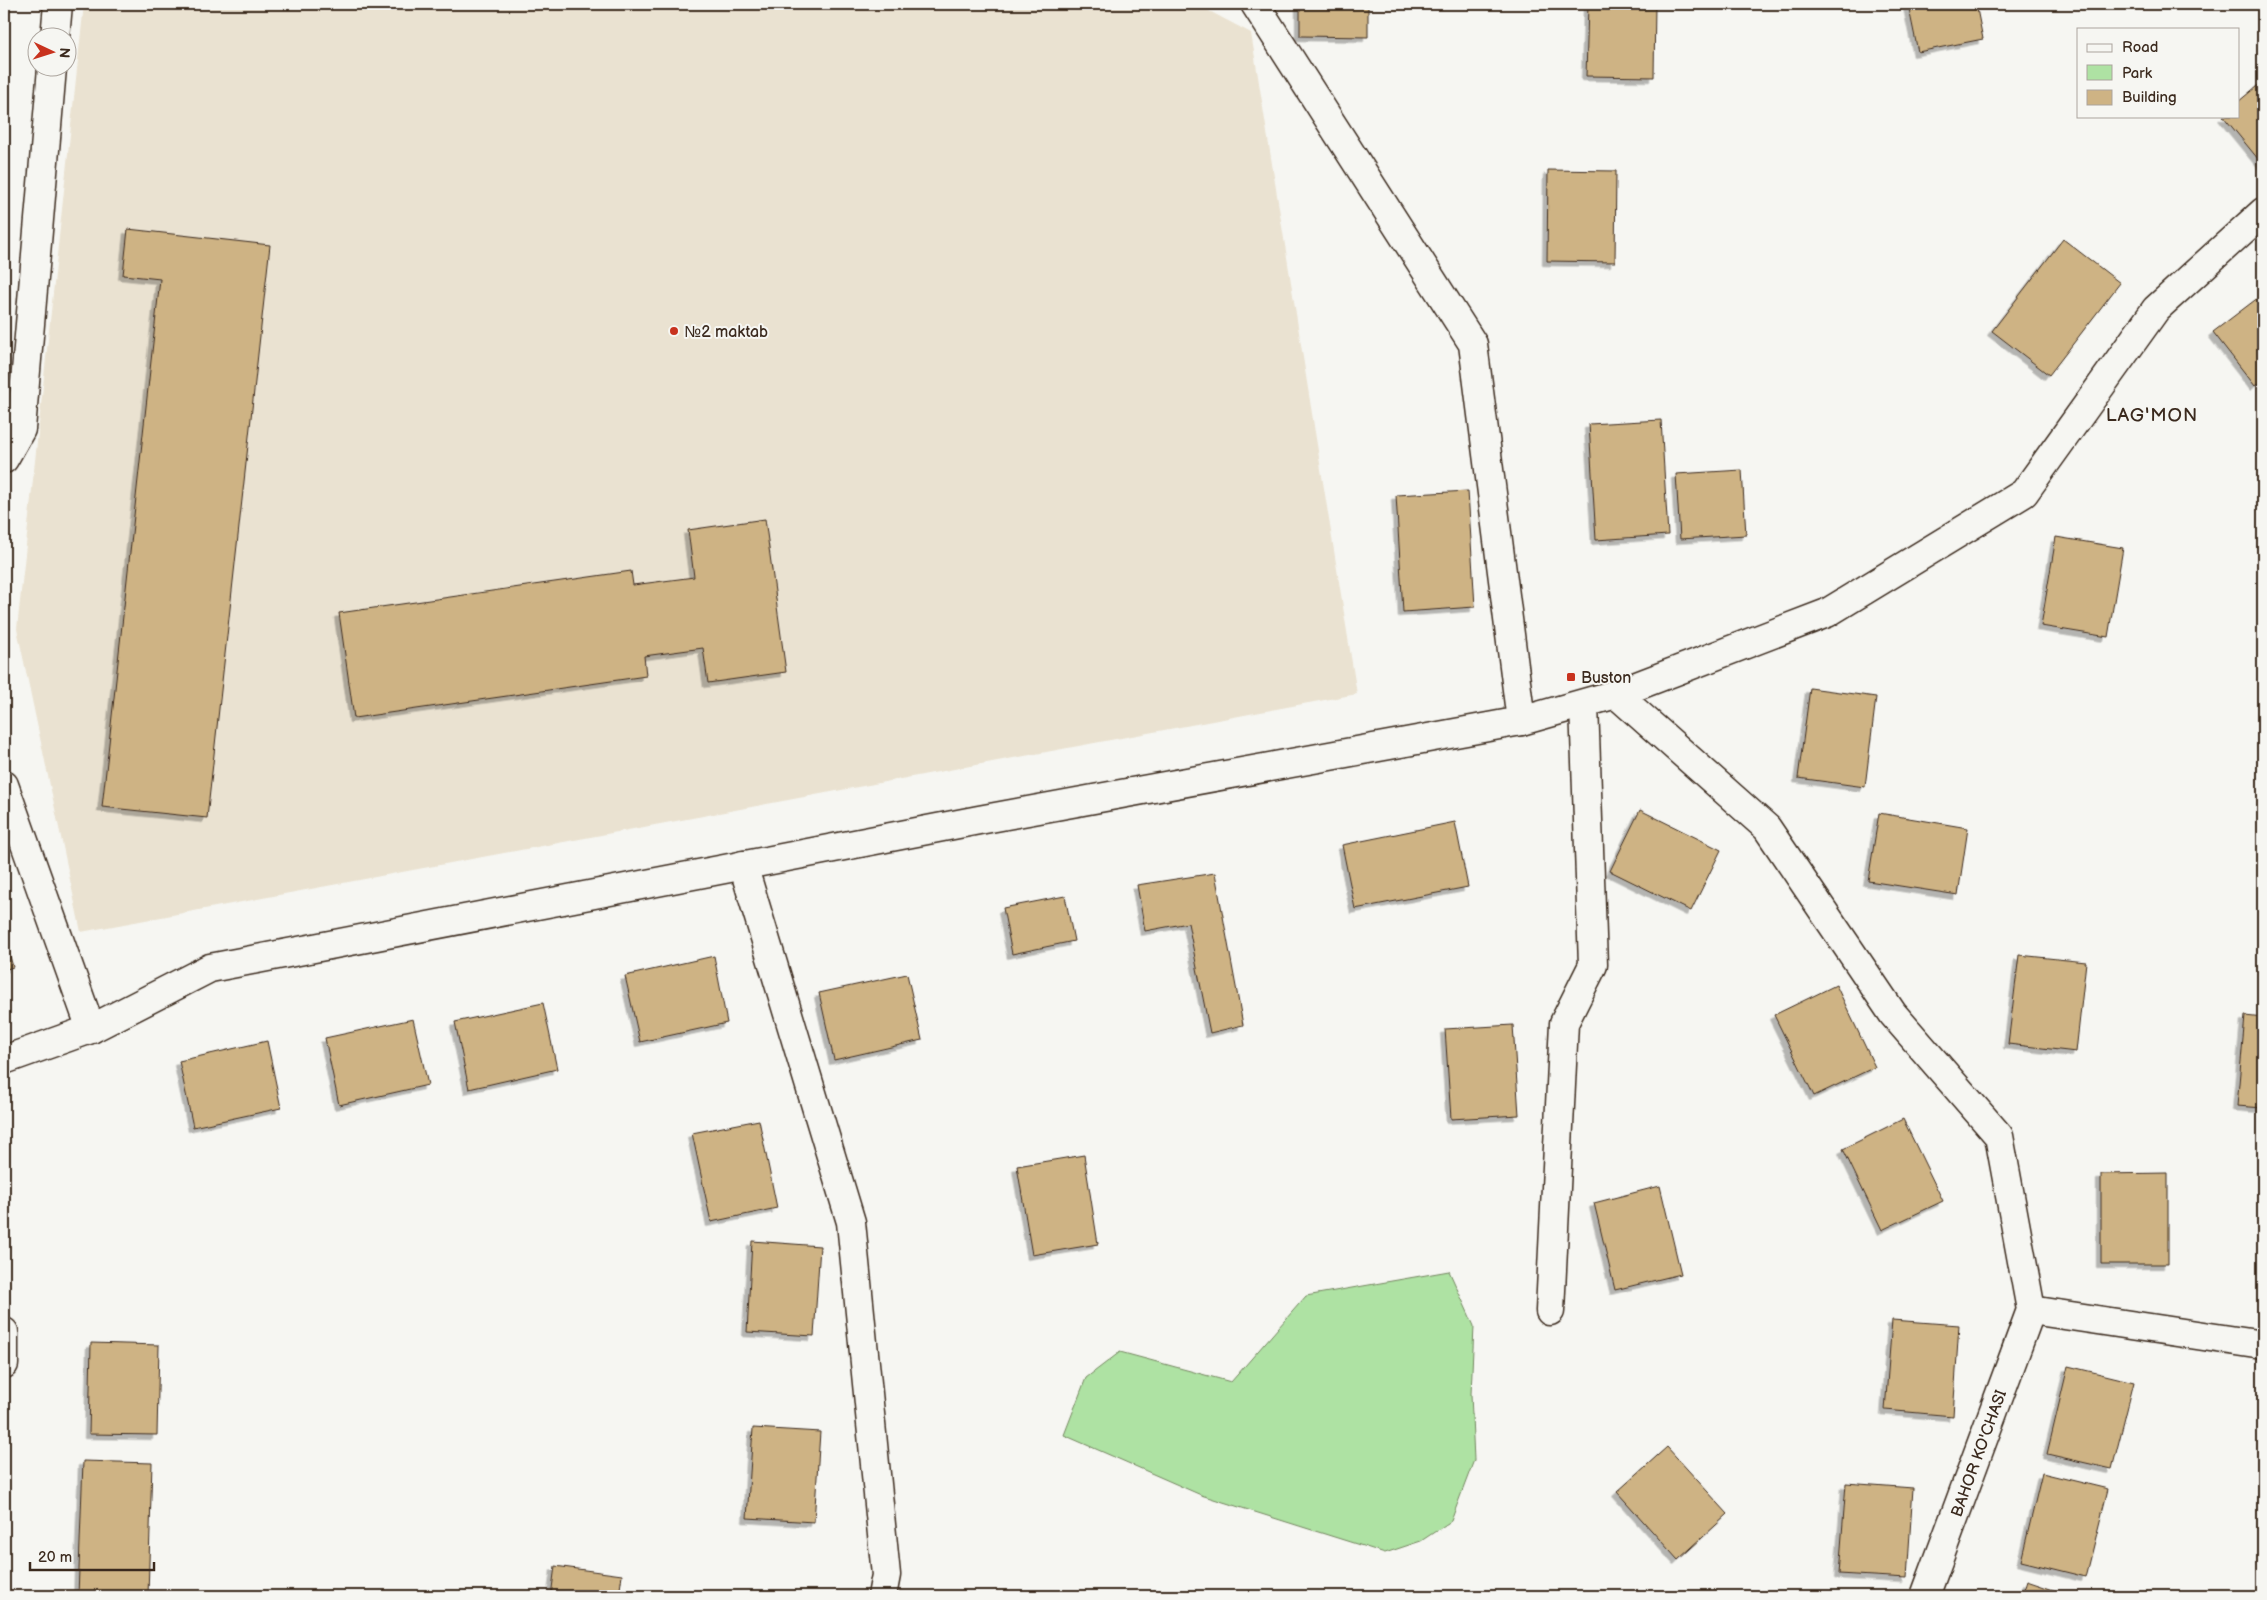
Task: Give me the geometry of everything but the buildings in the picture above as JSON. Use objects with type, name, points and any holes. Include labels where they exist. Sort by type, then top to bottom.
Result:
[{"type":"street","points":[[56,28],[58,4]]},
{"type":"street","points":[[1255,4],[1473,344],[1521,721]]},
{"type":"street","points":[[4,459],[21,429],[51,78]]},
{"type":"street","points":[[4,1060],[91,1029],[210,968],[743,865],[1521,721],[1616,694],[1827,613],[2024,494],[2156,309],[2263,212]]},
{"type":"street","points":[[1616,694],[1767,828],[1893,1014],[1999,1136],[2031,1310],[2263,1345]]},
{"type":"street","points":[[1550,1311],[1564,1024],[1593,965],[1584,704]]},
{"type":"street","points":[[4,785],[91,1029]]},
{"type":"street","points":[[743,865],[851,1222],[886,1575],[882,1596]]},
{"type":"street","name":"BAHOR KO'CHASI","points":[[1925,1596],[2031,1310]]},
{"type":"street","points":[[4,1332],[4,1364]]},
{"type":"shaded area","name":"№2 maktab","points":[[84,4],[1196,4],[1251,33],[1357,694],[81,932],[17,629],[76,78],[78,78]]},
{"type":"green space","points":[[1449,1271],[1474,1326],[1471,1394],[1474,1460],[1451,1521],[1421,1541],[1385,1553],[1201,1495],[1064,1435],[1086,1378],[1120,1352],[1231,1382],[1306,1296]]},
{"type":"place","name":"№2 maktab","points":[[674,331]]},
{"type":"place","name":"Buston","points":[[1571,677]]},
{"type":"district","name":"LAG'MON","points":[[2152,414]]}]
